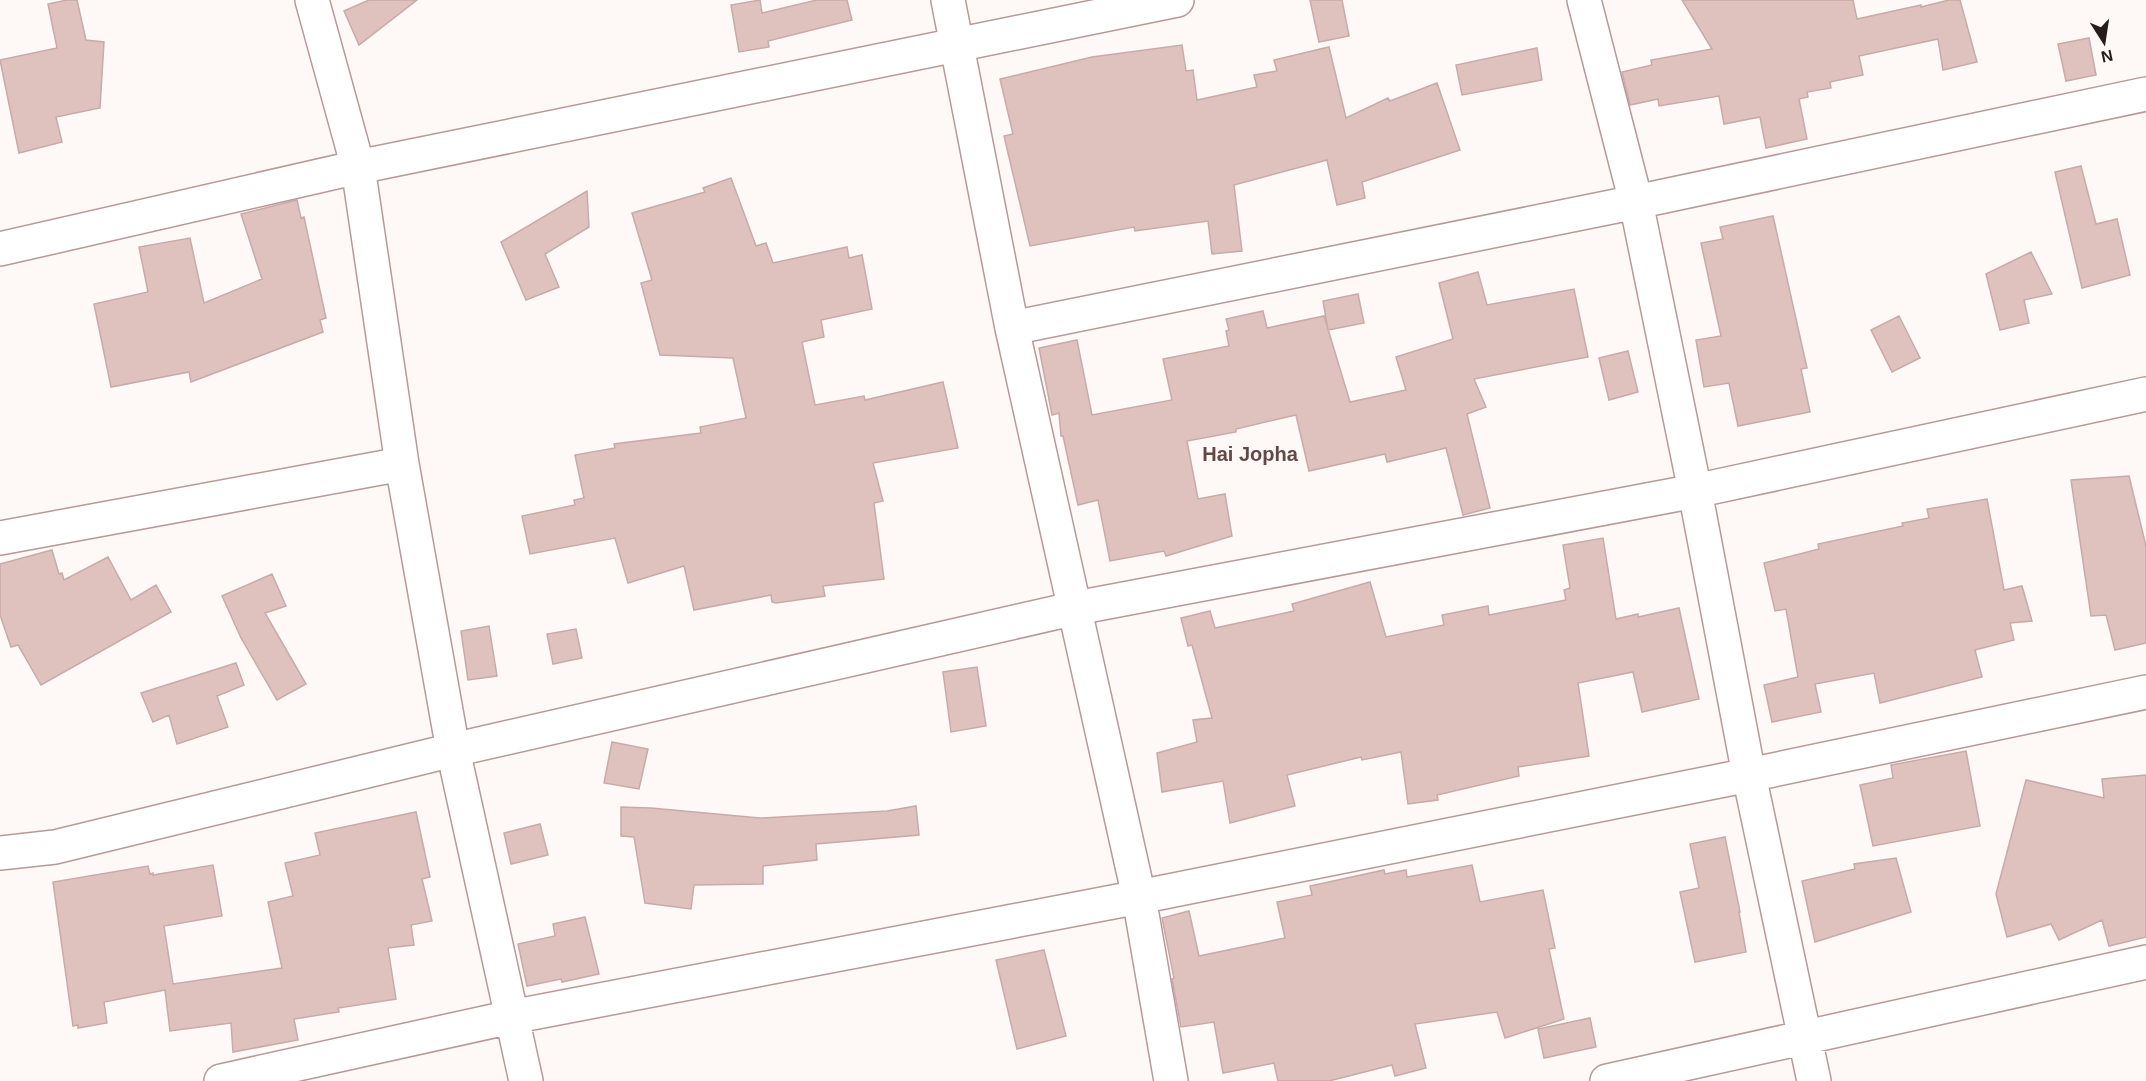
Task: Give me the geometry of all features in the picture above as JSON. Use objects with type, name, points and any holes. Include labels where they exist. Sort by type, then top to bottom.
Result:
[{"type":"street","points":[[312,0],[358,167],[402,464],[453,750],[510,1017],[526,1081]]},
{"type":"street","points":[[948,0],[1012,328],[1139,897],[1171,1081]]},
{"type":"street","points":[[0,249],[358,167],[1177,0]]},
{"type":"street","points":[[1584,0],[1636,202],[1695,491],[1749,775],[1814,1081]]},
{"type":"street","points":[[1012,328],[1636,202],[2146,94]]},
{"type":"street","points":[[0,853],[55,848],[453,750],[1076,608],[1695,491],[2146,394]]},
{"type":"street","points":[[0,538],[402,464]]},
{"type":"street","points":[[221,1081],[510,1017],[1139,897],[1749,775],[2146,692]]},
{"type":"street","points":[[1607,1081],[2146,962]]},
{"type":"building","points":[[77,0],[86,40],[104,42],[100,108],[56,117],[62,142],[19,153],[0,60],[57,48],[48,4]]},
{"type":"building","points":[[369,0],[417,0],[359,45],[344,11]]},
{"type":"building","points":[[760,0],[762,13],[817,0],[847,0],[852,20],[768,41],[769,47],[739,52],[731,5]]},
{"type":"building","points":[[1310,0],[1342,0],[1349,36],[1319,42]]},
{"type":"building","points":[[1682,0],[1853,0],[1857,19],[1921,5],[1921,7],[1949,0],[1960,0],[1977,62],[1943,70],[1938,39],[1859,56],[1863,75],[1830,82],[1831,88],[1807,92],[1808,97],[1799,99],[1807,139],[1766,148],[1760,117],[1724,124],[1719,96],[1659,106],[1658,99],[1630,105],[1622,72],[1652,65],[1651,60],[1712,49]]},
{"type":"building","points":[[2089,38],[2096,75],[2066,81],[2058,44]]},
{"type":"building","points":[[1182,45],[1186,71],[1193,70],[1197,100],[1257,87],[1254,75],[1277,71],[1274,60],[1329,47],[1346,118],[1388,98],[1390,101],[1437,83],[1460,150],[1362,182],[1365,198],[1337,205],[1327,160],[1234,185],[1242,251],[1212,254],[1208,221],[1135,231],[1134,227],[1030,246],[1004,136],[1013,134],[1000,79],[1092,57]]},
{"type":"building","points":[[1537,48],[1542,80],[1462,95],[1456,65]]},
{"type":"building","points":[[2081,166],[2096,224],[2117,219],[2130,275],[2082,288],[2055,172]]},
{"type":"building","points":[[731,178],[756,246],[766,243],[773,263],[847,247],[849,258],[862,255],[872,309],[821,320],[824,337],[802,342],[815,405],[864,396],[865,400],[943,382],[958,448],[873,463],[883,501],[874,503],[884,579],[823,586],[825,596],[776,603],[772,602],[771,595],[694,610],[684,566],[628,583],[615,538],[530,554],[522,516],[575,505],[574,500],[584,498],[575,455],[615,448],[614,444],[701,433],[700,427],[746,418],[733,358],[660,355],[641,283],[652,280],[632,213],[705,192],[703,188]]},
{"type":"building","points":[[587,191],[589,227],[545,254],[559,287],[526,300],[501,242]]},
{"type":"building","points":[[297,200],[301,218],[304,217],[326,318],[320,320],[323,332],[191,382],[189,372],[111,387],[94,304],[148,292],[139,247],[190,238],[204,303],[262,279],[241,214]]},
{"type":"building","points":[[1773,216],[1807,368],[1801,369],[1810,412],[1738,426],[1729,383],[1704,387],[1696,340],[1721,336],[1701,243],[1723,239],[1720,227]]},
{"type":"building","points":[[2031,252],[2052,294],[2024,300],[2029,323],[2000,330],[1986,274]]},
{"type":"building","points":[[1478,272],[1487,305],[1574,289],[1588,357],[1474,379],[1486,407],[1467,414],[1490,508],[1463,515],[1446,448],[1387,462],[1385,454],[1309,471],[1296,415],[1236,429],[1236,432],[1187,441],[1198,499],[1225,494],[1232,536],[1166,556],[1164,551],[1110,561],[1098,500],[1078,505],[1063,436],[1061,436],[1059,413],[1052,415],[1039,348],[1077,340],[1092,415],[1172,400],[1163,359],[1229,346],[1226,319],[1263,311],[1267,328],[1324,316],[1350,402],[1406,390],[1396,357],[1453,339],[1439,283]]},
{"type":"building","points":[[1358,294],[1364,323],[1328,330],[1323,301]]},
{"type":"building","points":[[1899,316],[1920,358],[1892,372],[1871,330]]},
{"type":"building","points":[[1628,351],[1638,392],[1609,400],[1599,358]]},
{"type":"building","points":[[2129,476],[2146,546],[2146,643],[2115,650],[2106,615],[2091,616],[2071,480]]},
{"type":"building","points":[[1987,499],[2004,590],[2022,586],[2032,621],[2010,623],[2014,640],[1975,650],[1982,677],[1880,703],[1874,673],[1815,684],[1821,712],[1772,722],[1764,685],[1798,677],[1786,609],[1775,611],[1764,563],[1819,549],[1818,544],[1903,526],[1902,523],[1929,518],[1927,509]]},
{"type":"building","points":[[1603,538],[1616,619],[1638,614],[1638,617],[1679,608],[1699,699],[1642,712],[1633,672],[1578,683],[1589,756],[1518,767],[1519,776],[1437,795],[1438,800],[1408,804],[1401,752],[1362,760],[1361,757],[1287,775],[1295,806],[1230,823],[1223,781],[1162,792],[1157,753],[1197,742],[1193,720],[1212,718],[1192,645],[1188,646],[1181,618],[1210,611],[1215,628],[1294,611],[1292,604],[1370,582],[1386,637],[1444,625],[1442,615],[1488,606],[1489,615],[1566,600],[1564,590],[1570,588],[1563,545]]},
{"type":"building","points":[[52,550],[59,574],[62,573],[64,580],[108,557],[131,600],[156,585],[171,612],[41,685],[18,645],[11,647],[0,615],[0,564]]},
{"type":"building","points":[[272,574],[286,606],[265,613],[306,684],[277,700],[241,638],[222,596]]},
{"type":"building","points":[[489,626],[497,676],[468,680],[461,631]]},
{"type":"building","points":[[576,629],[582,658],[553,664],[547,634]]},
{"type":"building","points":[[236,663],[244,685],[217,696],[228,727],[177,744],[169,715],[153,722],[141,693]]},
{"type":"building","points":[[977,667],[986,726],[951,732],[943,672]]},
{"type":"building","points":[[612,742],[648,749],[639,789],[604,783]]},
{"type":"building","points":[[1966,751],[1980,826],[1873,846],[1860,785],[1893,778],[1891,765]]},
{"type":"building","points":[[2146,775],[2146,937],[2109,946],[2102,920],[2059,940],[2051,924],[2007,937],[1996,894],[2026,780],[2104,798],[2102,779]]},
{"type":"building","points":[[916,806],[919,835],[816,844],[817,860],[763,866],[763,884],[694,885],[691,909],[645,903],[634,837],[621,836],[621,807],[760,818],[887,811]]},
{"type":"building","points":[[416,812],[430,877],[422,879],[432,921],[411,925],[414,945],[388,948],[396,999],[338,1008],[339,1012],[294,1019],[298,1040],[233,1052],[231,1023],[170,1031],[165,990],[104,1002],[107,1023],[78,1028],[78,1025],[73,1026],[53,882],[148,866],[150,874],[153,873],[153,875],[213,865],[222,916],[164,926],[173,984],[282,968],[268,902],[293,896],[285,863],[320,855],[315,833]]},
{"type":"building","points":[[540,824],[548,855],[511,864],[504,833]]},
{"type":"building","points":[[1725,837],[1746,952],[1695,962],[1680,892],[1699,888],[1690,844]]},
{"type":"building","points":[[1896,858],[1911,912],[1815,942],[1802,881],[1855,869],[1854,864]]},
{"type":"building","points":[[1472,865],[1480,902],[1543,890],[1555,948],[1549,949],[1564,1019],[1505,1038],[1497,1012],[1415,1024],[1426,1068],[1395,1076],[1392,1065],[1329,1081],[1278,1081],[1274,1063],[1223,1073],[1214,1022],[1181,1027],[1162,918],[1189,911],[1199,956],[1285,938],[1277,902],[1312,895],[1310,886],[1384,870],[1385,874],[1406,870],[1407,877]]},
{"type":"building","points":[[585,917],[599,974],[562,982],[561,979],[527,986],[518,944],[555,936],[553,924]]},
{"type":"building","points":[[1044,950],[1066,1036],[1017,1049],[996,960]]},
{"type":"building","points":[[1590,1018],[1596,1047],[1544,1058],[1538,1029]]},
{"type":"district","name":"Hai Jopha","points":[[1250,454]]}]
